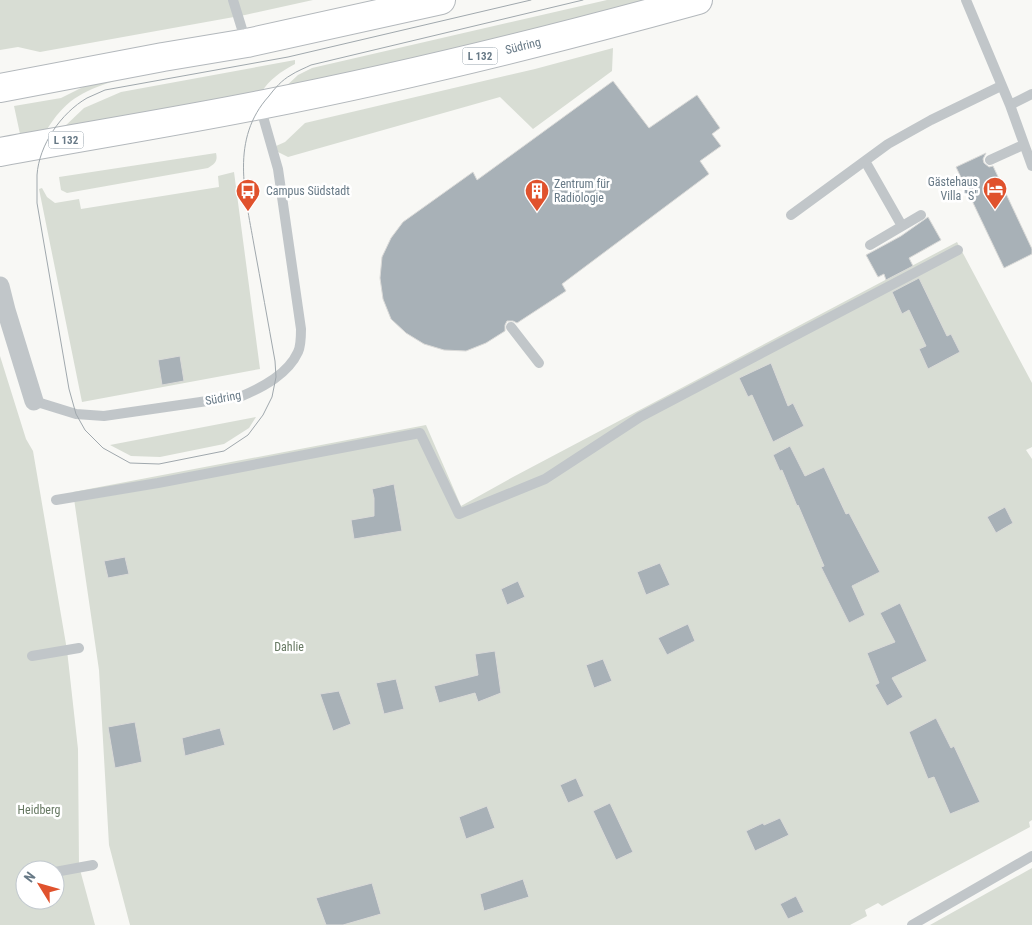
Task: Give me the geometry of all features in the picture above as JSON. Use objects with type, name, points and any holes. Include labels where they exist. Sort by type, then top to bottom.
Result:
[{"type":"main road","points":[[0,88],[247,43],[441,0]]},
{"type":"main road","name":"Südring","points":[[0,152],[260,105],[501,52],[698,0]]},
{"type":"street","name":"Südring","points":[[0,286],[34,401]]},
{"type":"lane","points":[[232,0],[247,43]]},
{"type":"lane","points":[[966,0],[1010,105],[1032,166]]},
{"type":"lane","points":[[791,215],[900,137],[1001,86]]},
{"type":"lane","points":[[1010,105],[1032,94]]},
{"type":"lane","name":"Südring","points":[[34,401],[76,414],[104,416],[242,396],[260,388],[289,365],[299,351],[301,329],[278,170],[260,105]]},
{"type":"lane","points":[[990,160],[1023,145]]},
{"type":"lane","points":[[865,161],[902,226]]},
{"type":"lane","points":[[870,244],[921,215]]},
{"type":"lane","points":[[56,500],[158,483],[420,433],[459,514],[545,479],[640,417],[958,250]]},
{"type":"lane","points":[[511,327],[539,363]]},
{"type":"lane","points":[[32,656],[79,648]]},
{"type":"lane","points":[[912,925],[1032,856]]},
{"type":"lane","points":[[65,870],[93,864]]},
{"type":"green space","points":[[0,0],[313,0],[245,15],[40,52],[18,47],[0,50]]},
{"type":"green space","points":[[607,0],[649,0],[551,26],[283,89],[298,75],[312,68]]},
{"type":"green space","points":[[613,48],[612,71],[533,129],[500,97],[288,157],[278,152],[276,146],[285,142],[305,123],[535,69]]},
{"type":"green space","points":[[295,60],[295,64],[276,76],[260,94],[63,128],[84,108],[121,92]]},
{"type":"green space","points":[[114,78],[114,81],[83,93],[67,104],[46,131],[20,134],[14,106],[61,98],[85,86]]},
{"type":"green space","points":[[216,153],[217,158],[215,162],[208,168],[67,193],[61,190],[59,177]]},
{"type":"green space","points":[[234,172],[260,369],[82,402],[39,189],[42,188],[47,197],[55,203],[79,199],[81,209],[219,187],[218,176]]},
{"type":"green space","name":"Dahlie","points":[[957,242],[1032,383],[1032,447],[1026,450],[1032,459],[1032,820],[1029,822],[1030,827],[882,906],[878,903],[865,910],[867,916],[850,925],[130,925],[109,845],[99,670],[73,492],[426,425],[461,506]]},
{"type":"green space","name":"Heidberg","points":[[0,356],[26,439],[33,451],[67,650],[78,749],[79,866],[95,925],[0,925]]},
{"type":"green space","points":[[256,417],[249,428],[224,444],[160,457],[131,456],[110,445]]},
{"type":"green space","points":[[1032,868],[1032,925],[930,925]]},
{"type":"building","name":"Zentrum für Radiologie","points":[[613,81],[649,128],[697,95],[720,128],[712,134],[721,146],[700,161],[709,174],[562,284],[566,291],[517,323],[507,321],[505,331],[486,343],[466,351],[444,350],[424,344],[406,333],[391,319],[383,299],[380,278],[382,257],[391,238],[403,222],[473,172],[477,180]]},
{"type":"building","name":"Gästehaus Villa \"S\"","points":[[986,153],[983,159],[984,163],[989,167],[993,166],[1032,249],[1032,254],[1004,268],[956,167]]},
{"type":"building","points":[[928,217],[941,240],[909,258],[913,266],[886,280],[884,274],[878,277],[866,255],[901,236]]},
{"type":"building","points":[[919,278],[947,336],[951,334],[960,352],[928,369],[919,349],[926,346],[909,310],[902,314],[892,292]]},
{"type":"building","points":[[180,356],[184,381],[162,385],[158,360]]},
{"type":"building","points":[[771,363],[788,406],[793,403],[804,426],[773,442],[752,395],[748,397],[739,378]]},
{"type":"building","points":[[790,446],[805,476],[824,467],[846,514],[849,513],[880,572],[852,586],[865,615],[849,623],[821,567],[824,566],[798,505],[773,455]]},
{"type":"building","points":[[394,484],[402,531],[354,539],[351,520],[374,516],[372,489]]},
{"type":"building","points":[[1005,507],[1013,523],[996,533],[987,517]]},
{"type":"building","points":[[125,557],[129,574],[108,578],[104,561]]},
{"type":"building","points":[[660,563],[670,585],[646,595],[637,572]]},
{"type":"building","points":[[518,581],[525,597],[507,605],[501,589]]},
{"type":"building","points":[[900,603],[927,661],[892,678],[903,697],[887,706],[875,685],[879,683],[867,653],[895,642],[880,613]]},
{"type":"building","points":[[688,624],[695,641],[667,655],[658,638]]},
{"type":"building","points":[[495,651],[501,693],[478,702],[475,693],[439,703],[434,686],[478,675],[475,654]]},
{"type":"building","points":[[603,659],[612,681],[594,688],[586,665]]},
{"type":"building","points":[[396,679],[404,709],[384,714],[376,683]]},
{"type":"building","points":[[339,691],[351,724],[333,731],[320,694]]},
{"type":"building","points":[[936,718],[951,748],[954,746],[980,802],[950,814],[934,777],[928,779],[909,732]]},
{"type":"building","points":[[135,722],[142,762],[115,768],[108,727]]},
{"type":"building","points":[[220,728],[225,745],[185,756],[182,738]]},
{"type":"building","points":[[576,778],[584,796],[568,803],[560,785]]},
{"type":"building","points":[[610,803],[633,852],[616,860],[593,811]]},
{"type":"building","points":[[487,806],[495,828],[466,839],[459,817]]},
{"type":"building","points":[[780,818],[789,835],[755,851],[746,831]]},
{"type":"building","points":[[523,879],[529,897],[484,911],[480,894]]},
{"type":"building","points":[[372,883],[381,914],[343,925],[326,925],[316,898]]},
{"type":"building","points":[[796,896],[804,912],[788,919],[780,904]]},
{"type":"tram line","points":[[531,0],[288,57],[105,90],[87,98],[68,112],[53,131],[42,152],[37,175],[37,203],[69,389],[76,414],[85,430],[103,448],[130,463],[159,464],[224,451],[248,435],[263,415],[272,397],[276,377],[275,361],[247,206],[244,167],[245,148],[249,130],[257,113],[271,93],[282,82],[311,65],[583,0]]},
{"type":"place","name":"Gästehaus Villa \"S\"","points":[[995,210]]},
{"type":"place","name":"Campus Südstadt","points":[[248,212]]},
{"type":"place","name":"Zentrum für Radiologie","points":[[537,212]]}]
